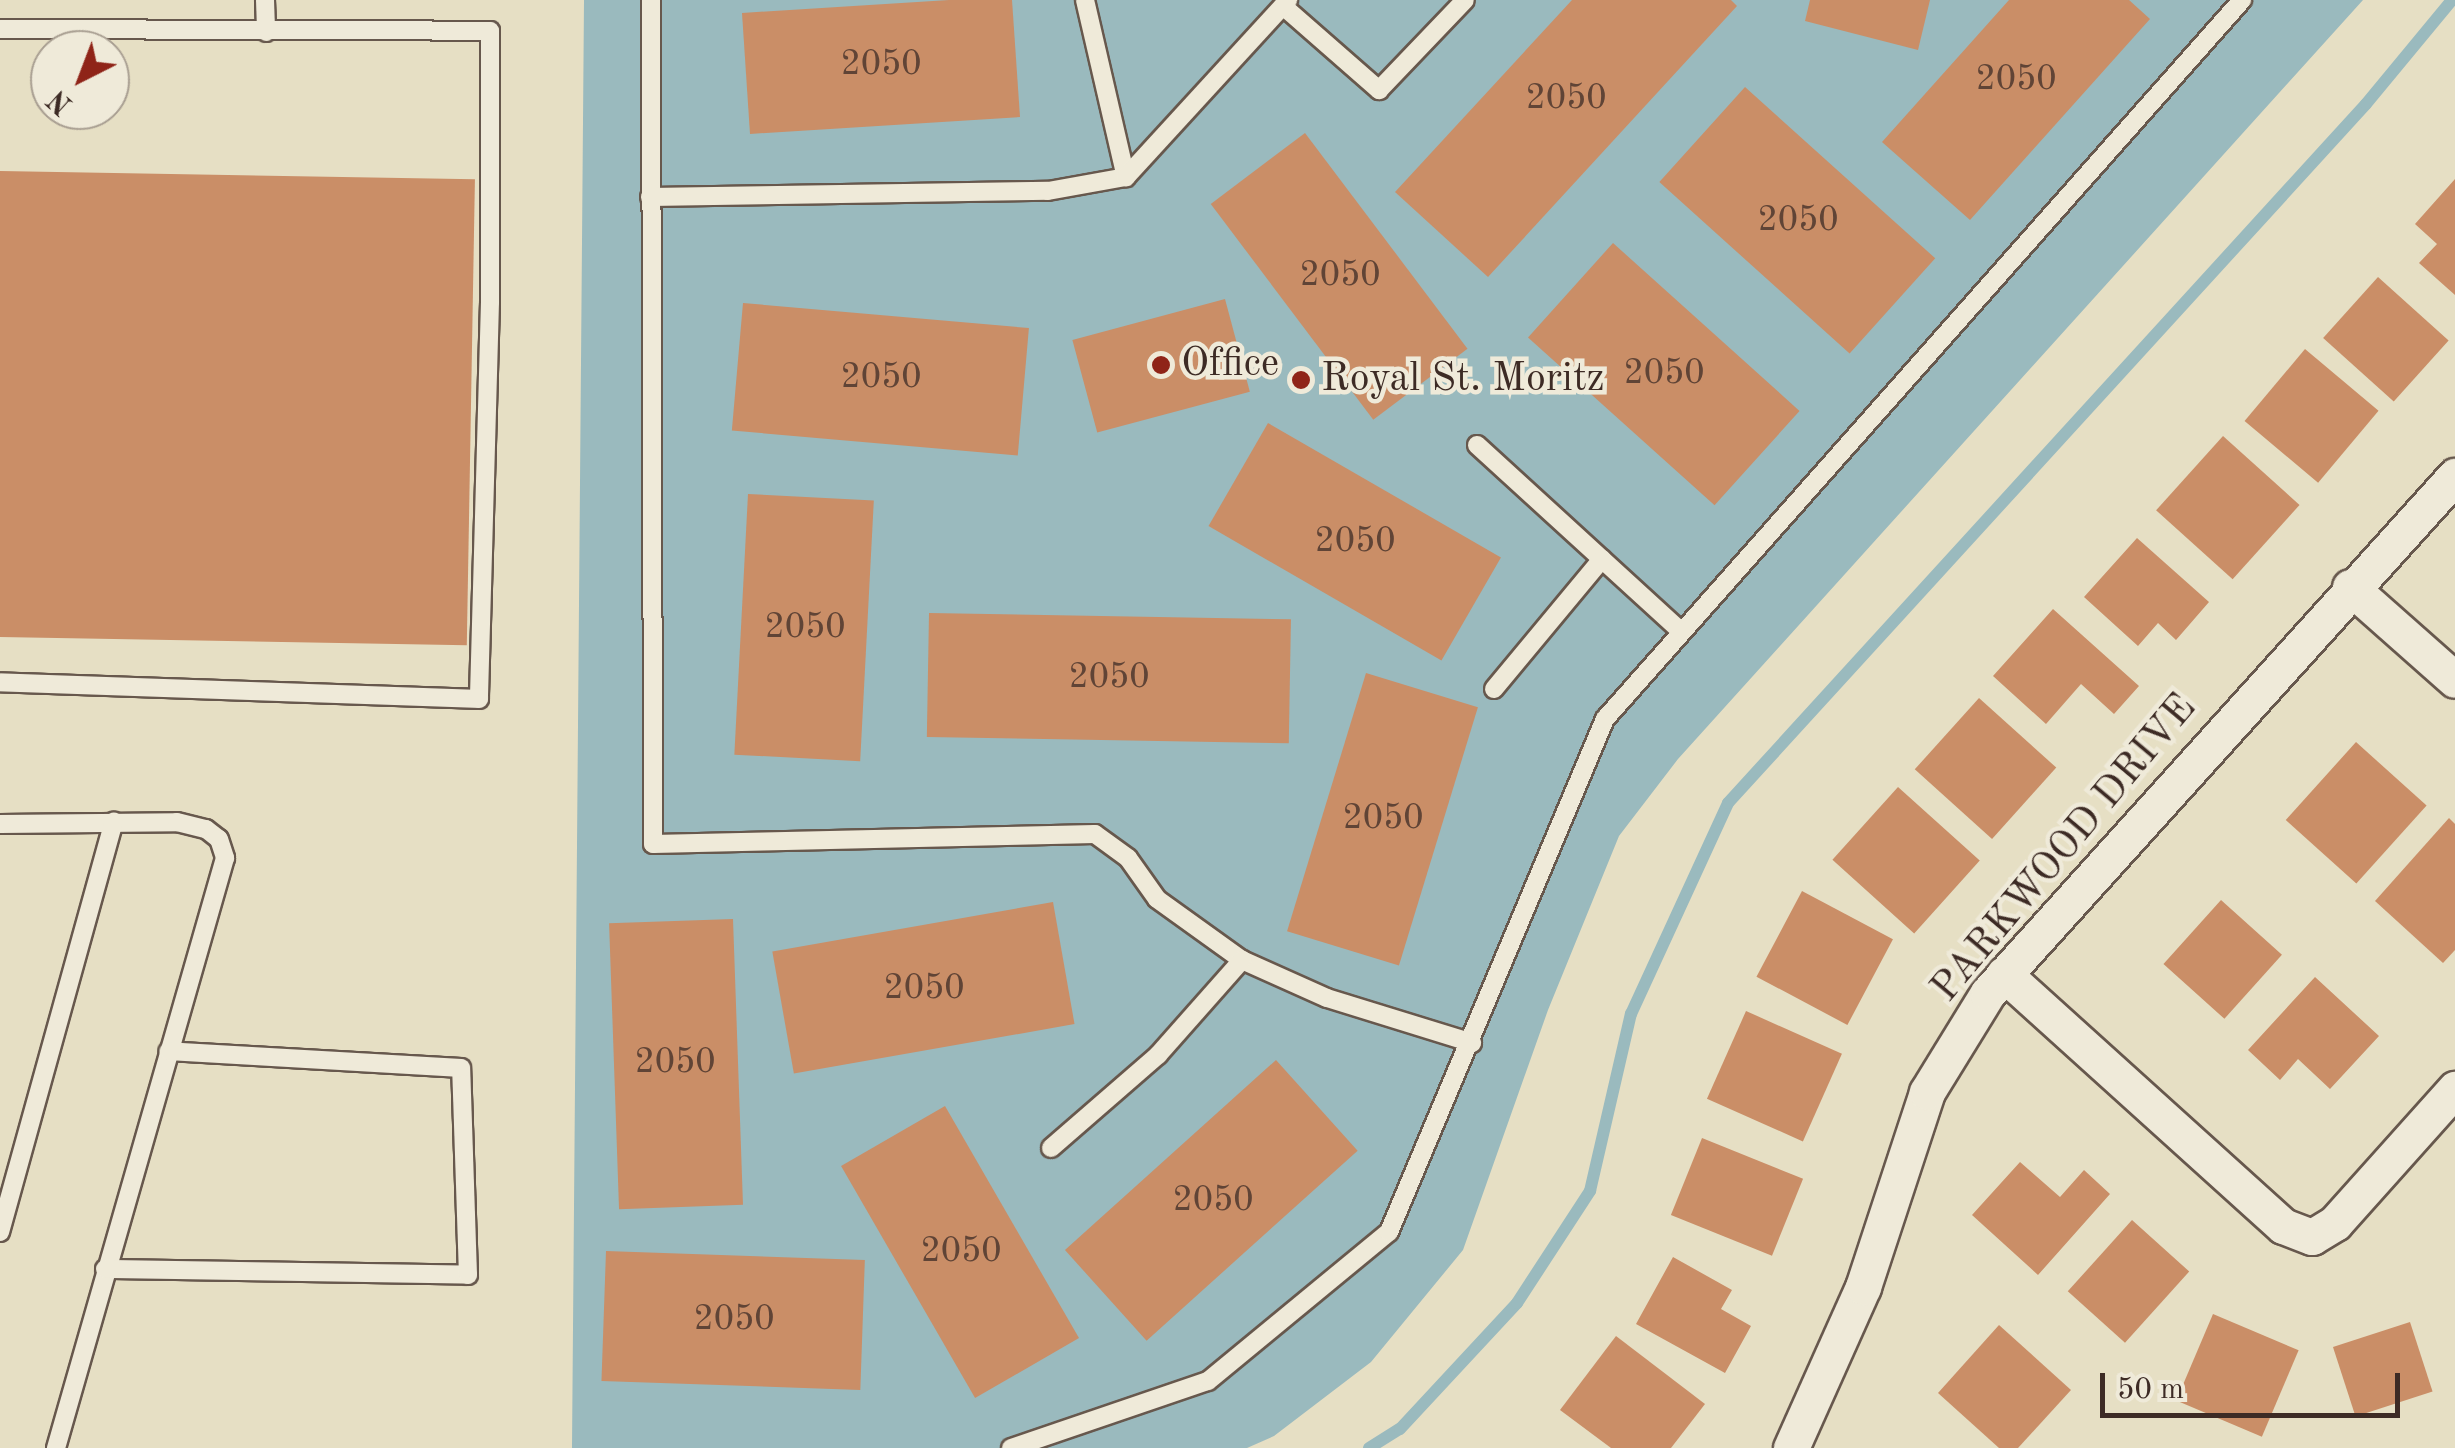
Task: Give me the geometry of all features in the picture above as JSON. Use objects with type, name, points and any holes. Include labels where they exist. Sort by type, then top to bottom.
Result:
[{"type":"street","name":"PARKWOOD DRIVE","points":[[1791,1448],[1863,1287],[1927,1092],[2004,974],[2350,587],[2455,476]]},
{"type":"street","points":[[2350,587],[2455,680]]},
{"type":"street","points":[[2004,974],[2283,1226],[2312,1237],[2335,1223],[2455,1089]]},
{"type":"lane","points":[[266,0],[266,32]]},
{"type":"lane","points":[[650,0],[653,844],[1095,834],[1128,858],[1157,898],[1242,960],[1327,998],[1472,1044]]},
{"type":"lane","points":[[1085,0],[1126,177]]},
{"type":"lane","points":[[650,197],[1048,191],[1126,177],[1285,3],[1380,90],[1466,0]]},
{"type":"lane","points":[[1010,1448],[1208,1382],[1389,1232],[1472,1044],[1562,812],[1605,719],[2242,0]]},
{"type":"lane","points":[[0,29],[490,31],[478,699],[0,682]]},
{"type":"lane","points":[[1477,445],[1682,632]]},
{"type":"lane","points":[[1494,688],[1602,560]]},
{"type":"lane","points":[[0,1232],[114,822]]},
{"type":"lane","points":[[0,824],[177,822],[206,829],[219,839],[225,858],[56,1448]]},
{"type":"lane","points":[[1051,1148],[1158,1055],[1242,960]]},
{"type":"lane","points":[[105,1269],[468,1275],[460,1068],[168,1052]]},
{"type":"water","name":"Royal St. Moritz","points":[[584,0],[2363,0],[1678,759],[1619,836],[1548,1010],[1463,1250],[1371,1362],[1274,1436],[1247,1448],[572,1448]]},
{"type":"building","points":[[949,0],[1012,0],[1020,117],[750,134],[742,13]]},
{"type":"building","points":[[1572,0],[1731,0],[1737,6],[1488,277],[1395,192]]},
{"type":"building","points":[[1810,0],[1930,0],[1918,50],[1805,21]]},
{"type":"building","points":[[2009,0],[2129,0],[2150,19],[1970,220],[1882,142]]},
{"type":"building","points":[[1745,87],[1935,258],[1850,353],[1659,182]]},
{"type":"building","points":[[1305,133],[1467,349],[1373,420],[1211,204]]},
{"type":"building","points":[[0,171],[475,179],[467,645],[0,637]]},
{"type":"building","points":[[2455,179],[2455,295],[2419,263],[2437,244],[2415,224]]},
{"type":"building","points":[[1613,243],[1800,411],[1715,505],[1528,337]]},
{"type":"building","points":[[2378,277],[2449,341],[2394,402],[2323,338]]},
{"type":"building","name":"Office","points":[[1225,299],[1250,392],[1097,433],[1072,340]]},
{"type":"building","points":[[743,303],[1029,328],[1018,456],[732,431]]},
{"type":"building","points":[[2305,349],[2379,411],[2318,483],[2245,421]]},
{"type":"building","points":[[1268,423],[1501,558],[1441,661],[1208,526]]},
{"type":"building","points":[[2223,436],[2300,505],[2233,579],[2156,510]]},
{"type":"building","points":[[748,494],[874,501],[860,761],[734,755]]},
{"type":"building","points":[[2137,538],[2209,602],[2176,640],[2158,623],[2138,646],[2084,597]]},
{"type":"building","points":[[2053,609],[2139,686],[2114,714],[2081,684],[2046,724],[1993,676]]},
{"type":"building","points":[[929,613],[1291,619],[1289,743],[927,737]]},
{"type":"building","points":[[1366,673],[1478,707],[1399,965],[1287,931]]},
{"type":"building","points":[[1979,698],[2056,768],[1992,839],[1915,769]]},
{"type":"building","points":[[2356,742],[2427,806],[2356,884],[2286,820]]},
{"type":"building","points":[[1898,787],[1980,861],[1914,933],[1832,860]]},
{"type":"building","points":[[2449,818],[2455,824],[2455,950],[2443,963],[2375,901]]},
{"type":"building","points":[[1802,891],[1893,939],[1847,1025],[1756,977]]},
{"type":"building","points":[[2221,900],[2282,955],[2224,1019],[2163,964]]},
{"type":"building","points":[[1053,902],[1075,1024],[794,1074],[772,951]]},
{"type":"building","points":[[733,919],[743,1205],[619,1209],[609,923]]},
{"type":"building","points":[[2315,977],[2379,1036],[2330,1089],[2298,1059],[2280,1080],[2248,1050]]},
{"type":"building","points":[[1746,1011],[1842,1054],[1803,1141],[1707,1099]]},
{"type":"building","points":[[1276,1060],[1358,1151],[1147,1341],[1065,1250]]},
{"type":"building","points":[[945,1106],[1079,1338],[975,1398],[841,1166]]},
{"type":"building","points":[[1702,1138],[1803,1179],[1772,1256],[1671,1215]]},
{"type":"building","points":[[2020,1162],[2060,1197],[2084,1170],[2110,1194],[2038,1275],[1972,1215]]},
{"type":"building","points":[[2132,1220],[2189,1272],[2125,1343],[2068,1291]]},
{"type":"building","points":[[606,1251],[865,1260],[860,1390],[601,1381]]},
{"type":"building","points":[[1673,1257],[1732,1290],[1721,1309],[1751,1326],[1725,1373],[1636,1324]]},
{"type":"building","points":[[2213,1314],[2299,1350],[2262,1437],[2176,1401]]},
{"type":"building","points":[[2410,1322],[2433,1391],[2356,1416],[2333,1347]]},
{"type":"building","points":[[1999,1325],[2071,1390],[2018,1448],[1999,1448],[1938,1393]]},
{"type":"building","points":[[1616,1336],[1705,1404],[1671,1448],[1611,1448],[1560,1410]]},
{"type":"waterway","points":[[1369,1448],[1400,1429],[1517,1303],[1590,1191],[1631,1014],[1728,803],[2366,104],[2452,0]]},
{"type":"place","name":"Office","points":[[1161,365]]},
{"type":"place","name":"Royal St. Moritz","points":[[1301,380]]}]
